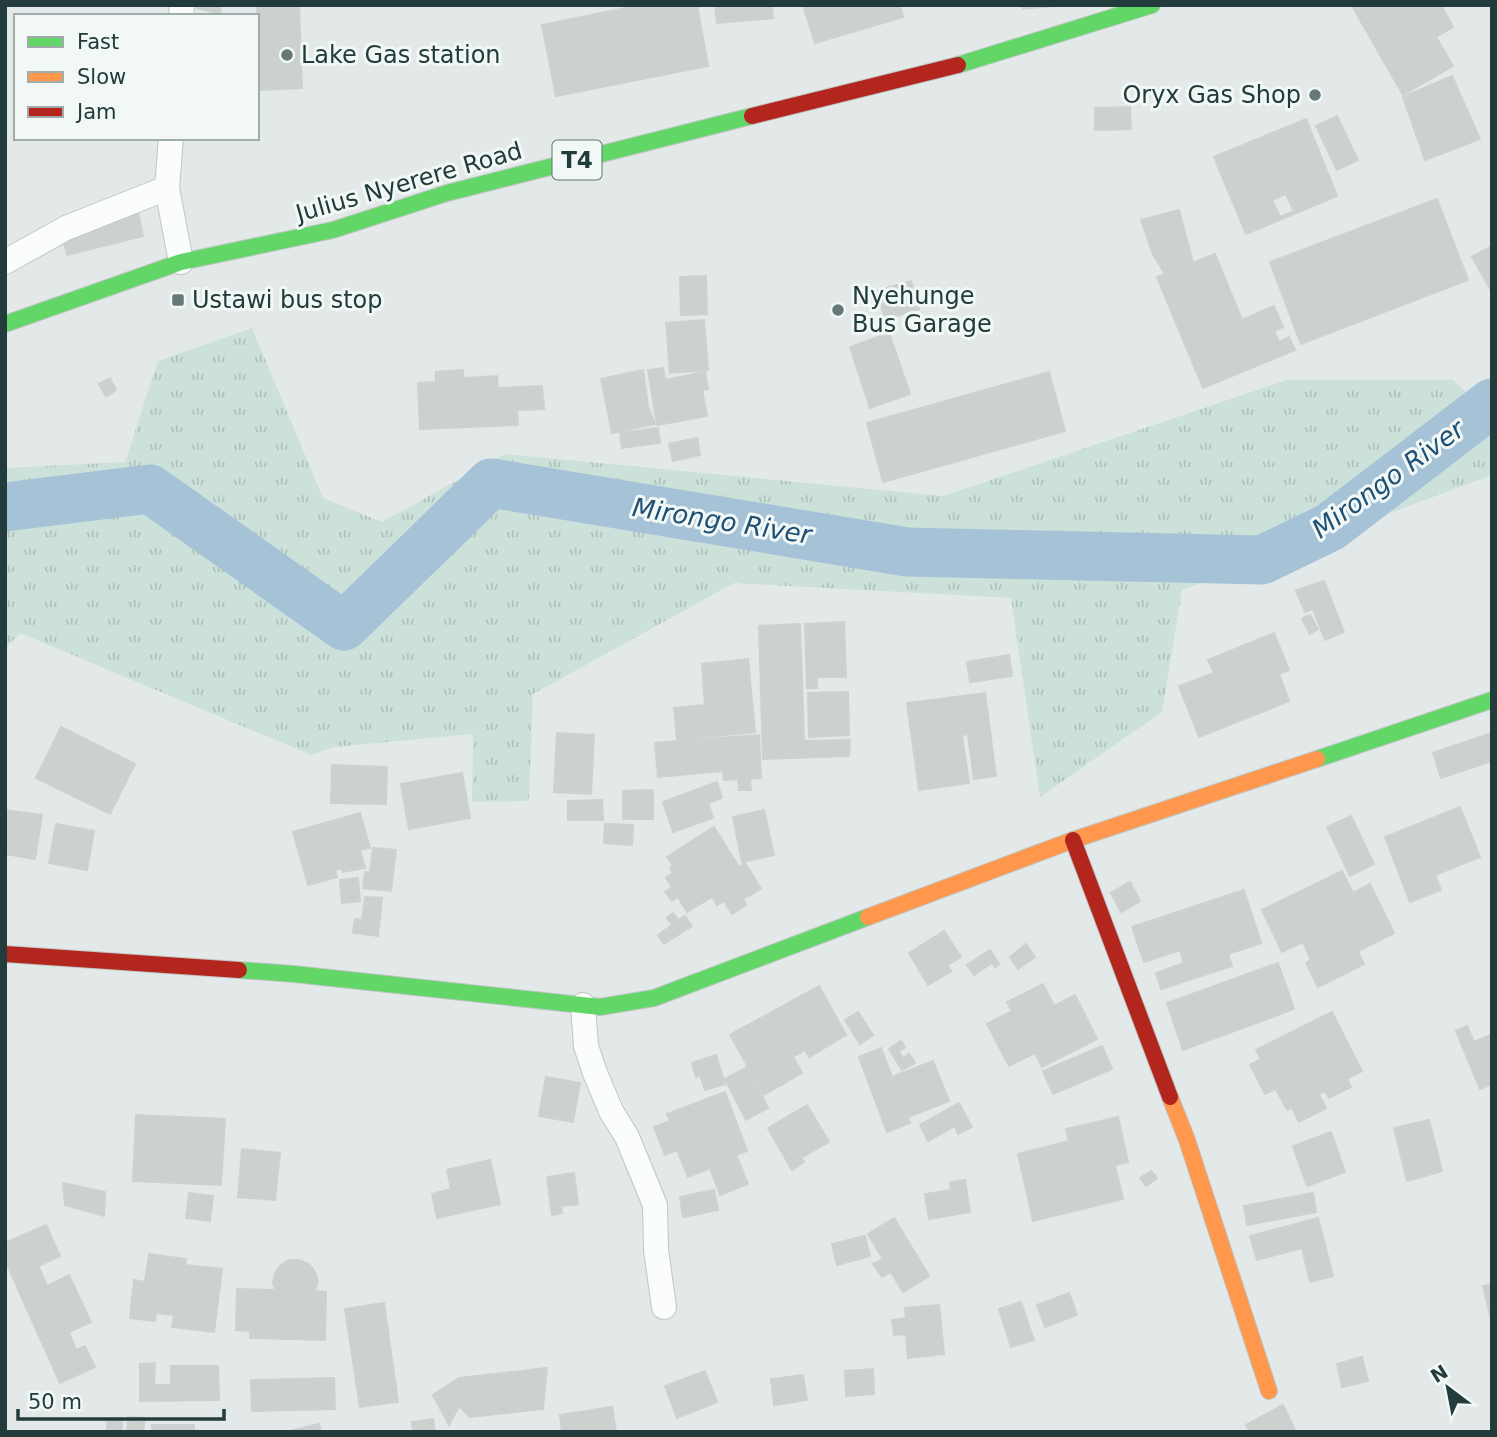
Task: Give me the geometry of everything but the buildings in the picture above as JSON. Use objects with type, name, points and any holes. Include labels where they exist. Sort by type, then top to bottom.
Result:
[{"type":"main road","name":"Julius Nyerere Road","points":[[5,324],[181,262],[333,230],[447,193],[981,59],[1152,5]]},
{"type":"main road","points":[[5,954],[294,974],[600,1007],[654,998],[1073,840],[1492,700]]},
{"type":"main road","points":[[1073,840],[1187,1140],[1269,1391]]},
{"type":"street","points":[[171,140],[167,188],[181,262]]},
{"type":"street","points":[[5,262],[66,228],[167,188]]},
{"type":"street","points":[[583,1005],[586,1046],[595,1073],[611,1111],[627,1137],[655,1205],[656,1250],[664,1307]]},
{"type":"green space","points":[[252,328],[323,498],[382,522],[505,454],[943,496],[1287,380],[1453,380],[1492,416],[1492,475],[1182,590],[1162,712],[1040,797],[1011,598],[734,583],[533,694],[529,801],[472,802],[473,734],[334,747],[311,755],[20,633],[5,649],[5,468],[125,462],[158,361]]},
{"type":"waterway","name":"Mirongo River","points":[[5,507],[150,489],[344,626],[491,483],[907,552],[1262,560],[1330,527],[1492,403]]},
{"type":"traffic: fast","points":[[958,65],[1152,5]]},
{"type":"traffic: fast","points":[[5,324],[181,262],[333,230],[447,193],[752,116]]},
{"type":"traffic: fast","points":[[1317,759],[1492,700]]},
{"type":"traffic: fast","points":[[239,970],[600,1007],[654,998],[868,917]]},
{"type":"traffic: slow","points":[[868,917],[1073,840],[1317,759]]},
{"type":"traffic: slow","points":[[1170,1097],[1187,1140],[1269,1391]]},
{"type":"traffic: jam","points":[[752,116],[958,65]]},
{"type":"traffic: jam","points":[[1073,840],[1170,1097]]},
{"type":"traffic: jam","points":[[5,954],[239,970]]},
{"type":"place","name":"Lake Gas station","points":[[287,55]]},
{"type":"place","name":"Oryx Gas Shop","points":[[1315,95]]},
{"type":"place","name":"Ustawi bus stop","points":[[178,300]]},
{"type":"place","name":"Nyehunge Bus Garage","points":[[838,310]]}]
